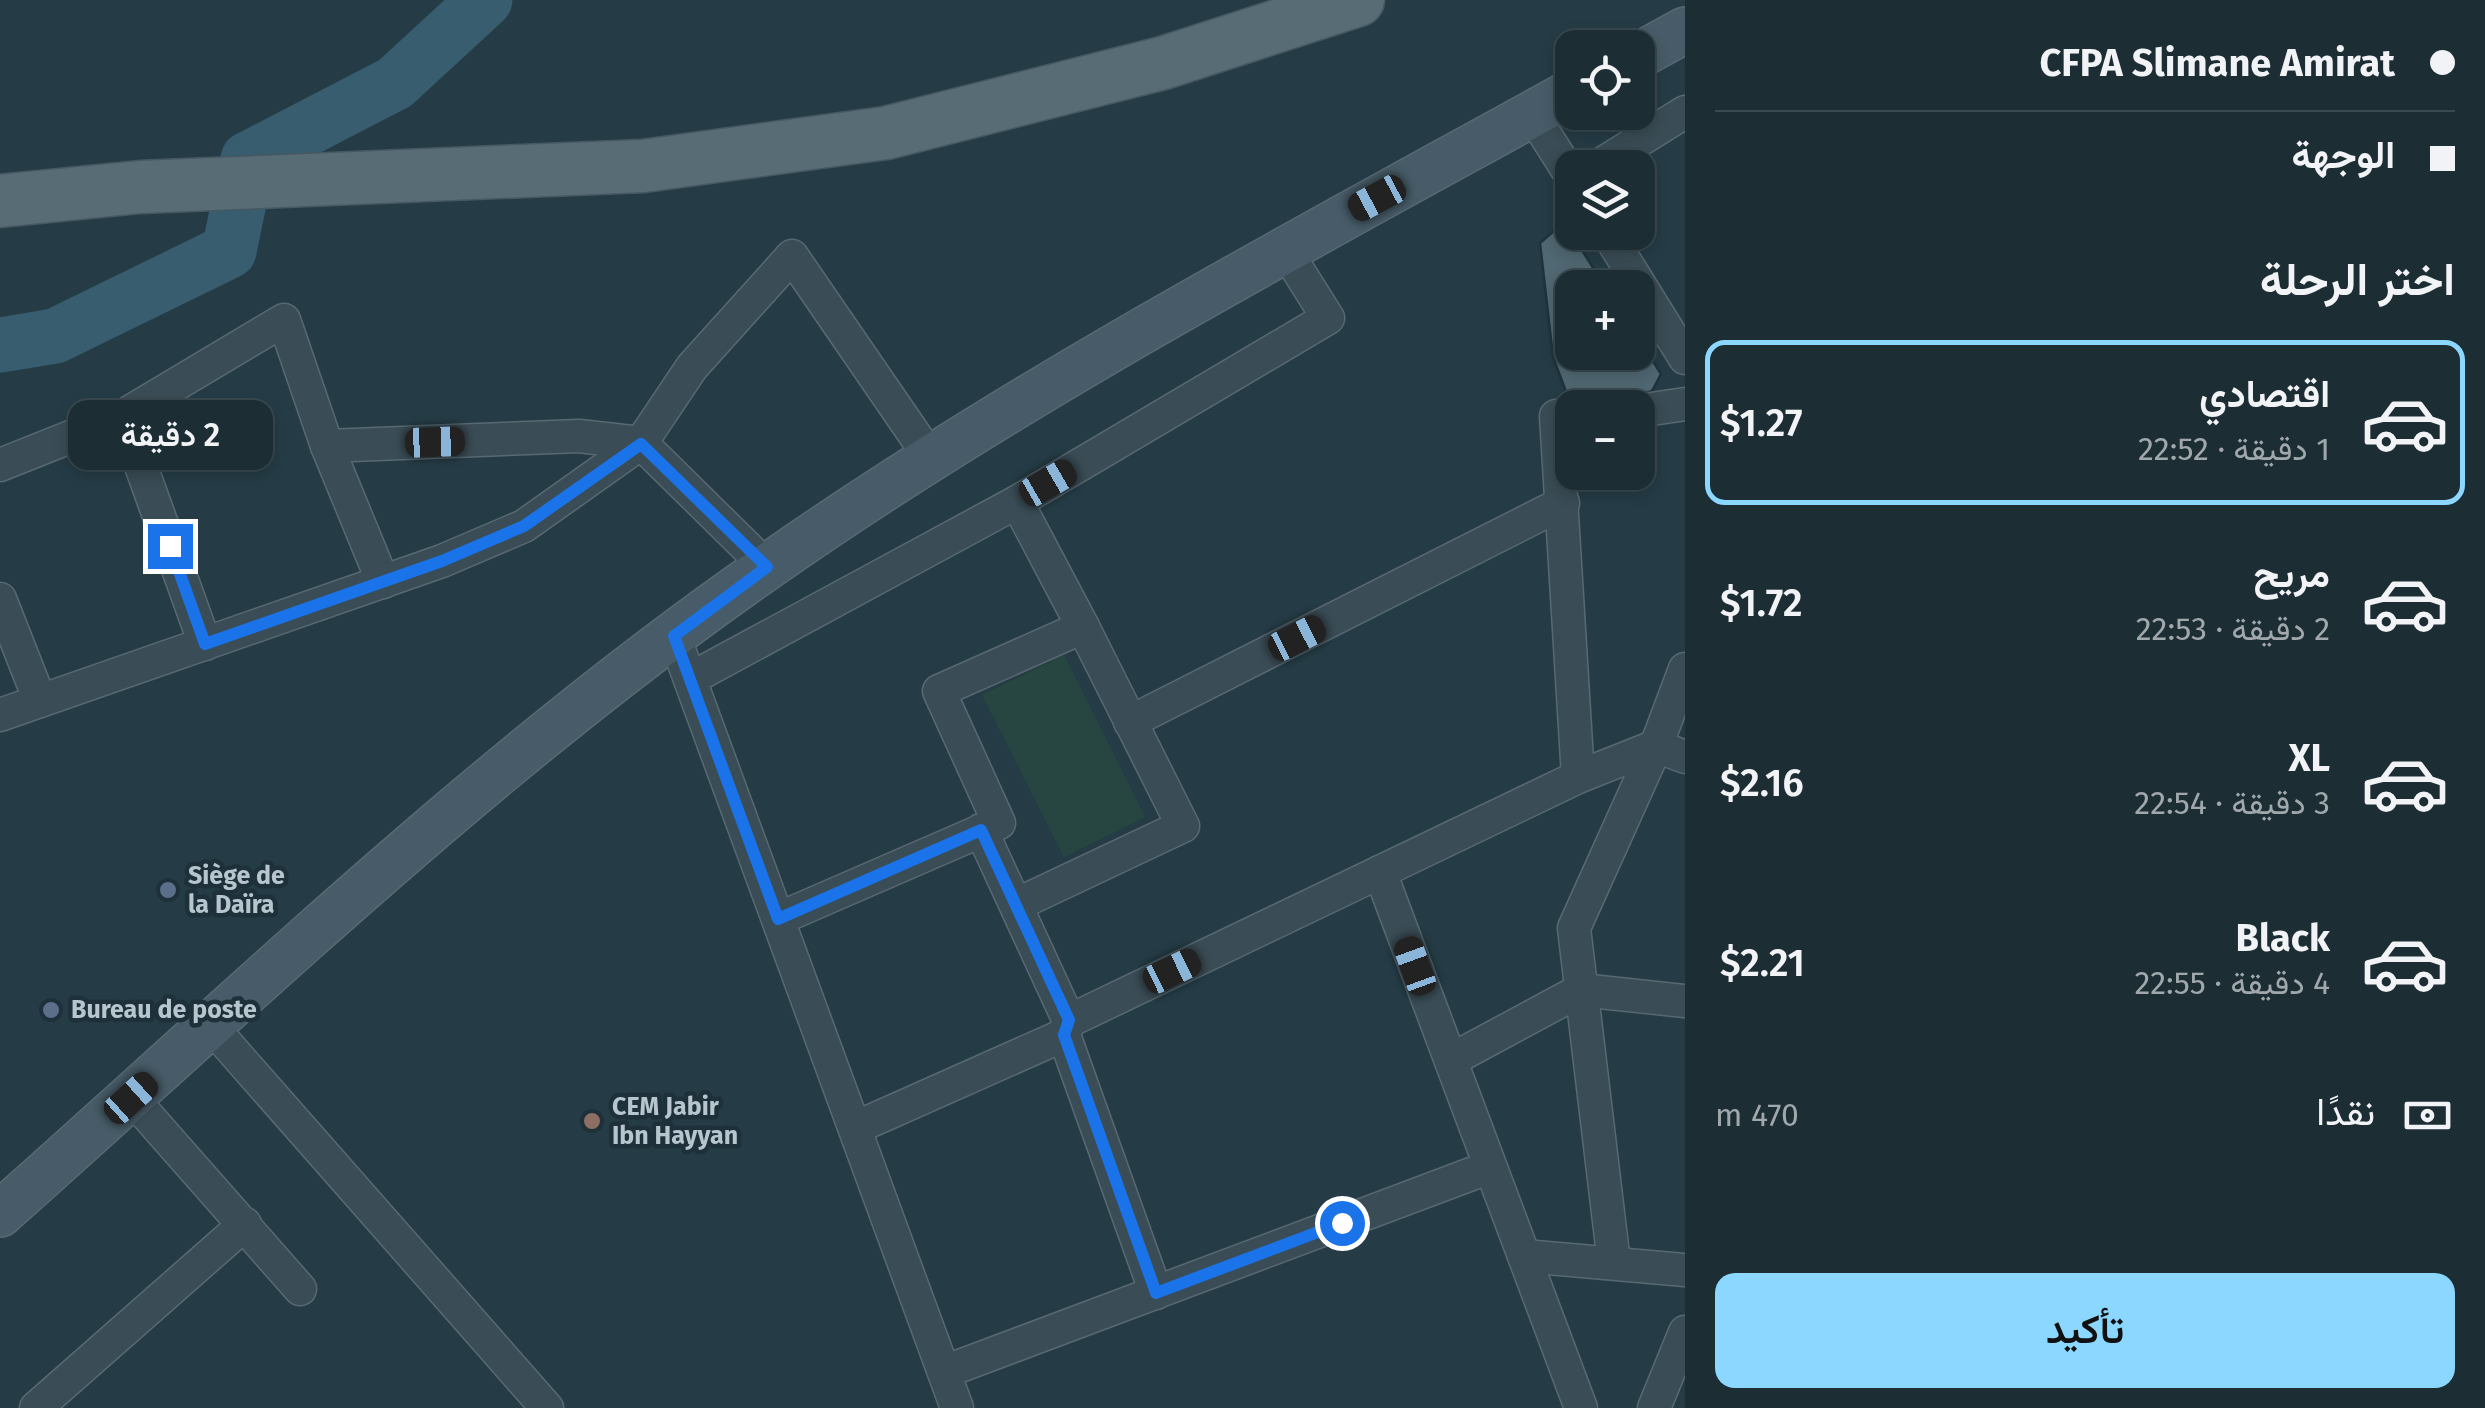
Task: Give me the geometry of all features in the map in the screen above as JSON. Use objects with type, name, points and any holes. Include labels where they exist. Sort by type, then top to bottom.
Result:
[{"type":"main road","points":[[0,201],[140,187],[644,166],[886,133],[1162,63],[1358,0]]},
{"type":"main road","points":[[1655,47],[1685,30]]},
{"type":"main road","points":[[0,1214],[534,739],[767,567],[932,460],[1284,248],[1555,101]]},
{"type":"street","points":[[1625,150],[1685,112]]},
{"type":"street","points":[[1532,114],[1555,150]]},
{"type":"street","points":[[690,679],[1017,502],[1328,318],[1284,248]]},
{"type":"street","points":[[1618,250],[1685,358]]},
{"type":"street","points":[[0,715],[383,582],[524,526],[641,444],[692,367],[792,256],[932,460]]},
{"type":"street","points":[[0,465],[123,416],[284,320],[326,446],[383,582]]},
{"type":"street","points":[[1655,408],[1685,404]]},
{"type":"street","points":[[123,416],[205,644]]},
{"type":"street","points":[[326,446],[580,436],[641,444],[767,567]]},
{"type":"street","points":[[1562,490],[1578,777]]},
{"type":"street","points":[[1017,502],[1183,826],[1018,904]]},
{"type":"street","points":[[1130,722],[1563,503]]},
{"type":"street","points":[[0,599],[40,701]]},
{"type":"street","points":[[778,919],[999,822],[939,690],[1083,627]]},
{"type":"street","points":[[674,636],[956,1408]]},
{"type":"street","points":[[1614,1263],[1574,928],[1670,752],[1685,669]]},
{"type":"street","points":[[854,1128],[1578,777],[1670,752]]},
{"type":"street","points":[[981,830],[1018,904],[1067,1028],[1156,1293]]},
{"type":"street","points":[[1380,872],[1581,1408]]},
{"type":"street","points":[[1451,1060],[1582,990],[1685,1001]]},
{"type":"street","points":[[212,1026],[542,1407]]},
{"type":"street","points":[[131,1098],[300,1288]]},
{"type":"street","points":[[944,1372],[1490,1167]]},
{"type":"street","points":[[36,1408],[245,1224]]},
{"type":"street","points":[[1524,1256],[1685,1270]]},
{"type":"street","points":[[1654,1408],[1685,1332]]},
{"type":"green space","points":[[1064,655],[1145,817],[1064,857],[982,695]]},
{"type":"building","points":[[1555,230],[1555,250],[1582,250],[1595,270],[1555,270],[1555,362],[1553,357],[1540,243]]},
{"type":"building","points":[[1655,364],[1661,374],[1653,390],[1565,390],[1558,370],[1655,370]]},
{"type":"waterway","points":[[0,345],[55,336],[229,251],[248,159],[395,83],[485,0]]},
{"type":"place","name":"Siège de la Daïra","points":[[168,890]]},
{"type":"place","name":"Bureau de poste","points":[[51,1010]]},
{"type":"place","name":"CEM Jabir Ibn Hayyan","points":[[592,1121]]},
{"type":"route","points":[[170,546],[205,644],[442,561],[524,526],[641,444],[767,567],[674,636],[778,919],[981,830],[1069,1020],[1064,1035],[1156,1293],[1342,1223]]}]
